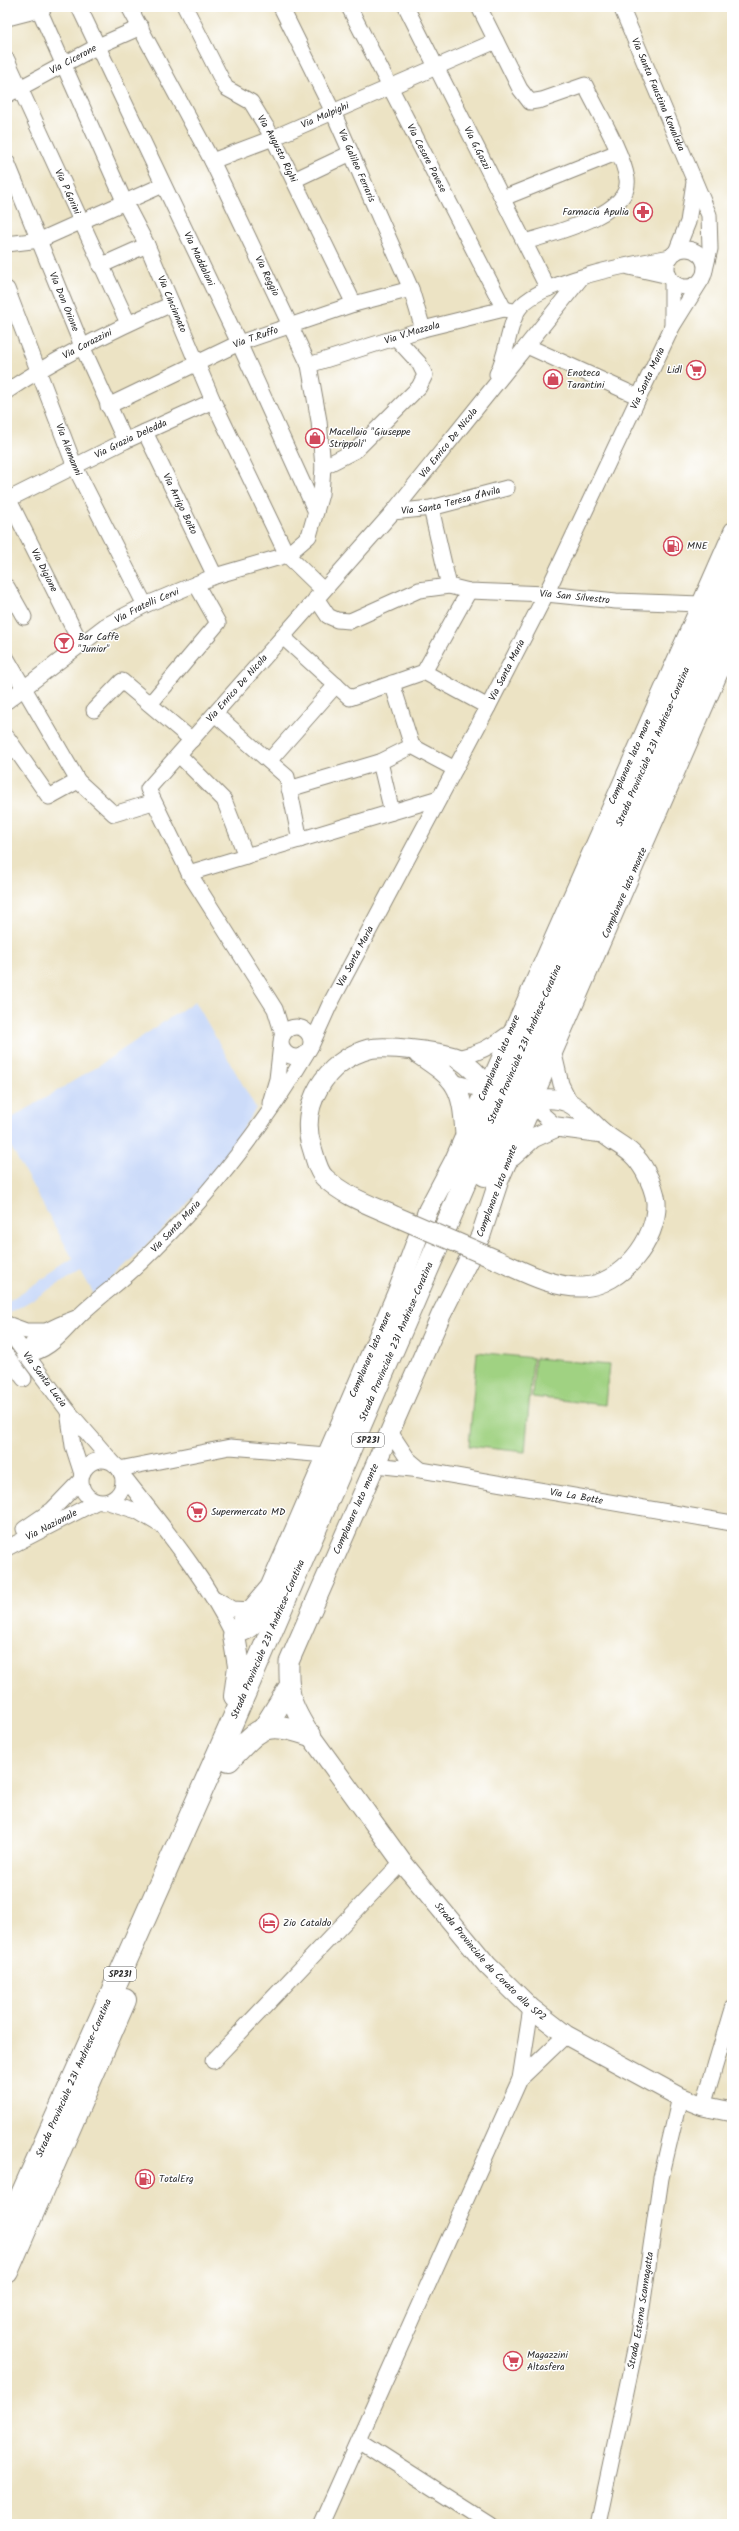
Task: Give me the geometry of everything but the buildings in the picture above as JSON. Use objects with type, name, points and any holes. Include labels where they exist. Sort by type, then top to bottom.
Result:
[{"type":"highway","name":"Strada Provinciale 231 Andriese-Coratina","points":[[7,2228],[233,1720],[732,564]]},
{"type":"highway","name":"Strada Provinciale 231 Andriese-Coratina","points":[[7,2272],[229,1760],[732,610]]},
{"type":"highway","points":[[233,1720],[239,1666],[234,1636]]},
{"type":"highway","points":[[229,1760],[250,1737],[265,1727],[288,1690]]},
{"type":"highway","points":[[265,1727],[284,1726],[310,1735]]},
{"type":"main road","points":[[7,16],[40,7]]},
{"type":"main road","points":[[487,1086],[475,1070],[457,1058],[388,1046],[369,1049],[335,1068],[313,1097],[308,1128],[316,1162],[324,1178],[340,1190],[397,1217],[543,1280],[566,1286],[584,1287],[603,1283],[619,1273],[636,1257],[648,1237],[654,1219],[656,1202],[652,1186],[636,1158],[624,1145],[603,1133],[570,1102],[554,1097],[534,1100]]},
{"type":"main road","points":[[412,1050],[442,1070],[456,1083],[463,1105],[465,1138]]},
{"type":"main road","name":"Complanare lato mare","points":[[234,1636],[251,1610],[270,1587],[397,1293],[425,1217],[465,1138],[487,1086]]},
{"type":"main road","name":"Complanare lato monte","points":[[310,1735],[296,1713],[288,1690],[289,1662],[441,1315],[469,1263],[508,1159],[534,1100]]},
{"type":"main road","points":[[508,1159],[533,1138],[557,1127],[603,1133]]},
{"type":"main road","name":"Strada Provinciale da Corato alla SP2","points":[[310,1735],[402,1862],[487,1965],[531,2008],[566,2035],[680,2097],[703,2106],[732,2112]]},
{"type":"street","name":"Via Cincinnato","points":[[40,7],[62,65],[125,203],[147,245],[213,401],[287,555],[320,594],[328,616],[337,620],[350,621],[418,590],[449,586]]},
{"type":"street","name":"Via Maddaloni","points":[[79,7],[239,342],[316,512]]},
{"type":"street","name":"Via Reggio","points":[[129,7],[212,161],[309,365],[319,421],[323,467],[321,494],[309,536],[287,555]]},
{"type":"street","name":"Via Augusto Righi","points":[[185,7],[226,88],[251,102],[273,138],[354,304]]},
{"type":"street","name":"Via Galileo Ferraris","points":[[282,7],[333,112],[411,289],[424,329]]},
{"type":"street","name":"Via Cesare Pavese","points":[[349,7],[390,87],[511,310]]},
{"type":"street","name":"Via G.Gozzi","points":[[406,7],[548,289]]},
{"type":"street","points":[[479,7],[520,89],[530,102],[542,100],[585,85],[618,152],[628,180],[620,200],[598,218],[525,242]]},
{"type":"street","name":"Via Santa Faustina Kowalska","points":[[621,7],[642,52],[694,182],[709,215],[712,233],[704,274]]},
{"type":"street","name":"Via Cicerone","points":[[13,92],[98,46],[141,27]]},
{"type":"street","name":"Via Malpighi","points":[[212,161],[273,138],[496,41]]},
{"type":"street","name":"Via P.Gorini","points":[[7,60],[13,92],[80,222],[128,323]]},
{"type":"street","points":[[502,198],[618,152]]},
{"type":"street","points":[[294,180],[350,153]]},
{"type":"street","name":"Via Don Orione","points":[[7,162],[82,346],[125,441]]},
{"type":"street","points":[[670,279],[667,266],[688,222],[694,182]]},
{"type":"street","points":[[7,244],[40,240],[163,185]]},
{"type":"street","points":[[100,266],[147,245]]},
{"type":"street","points":[[511,310],[548,289],[581,278],[687,249],[693,250],[702,258],[704,274],[688,287],[638,268],[624,267]]},
{"type":"street","name":"Via Santa Maria","points":[[25,1354],[39,1352],[50,1337],[78,1317],[139,1264],[181,1223],[219,1180],[262,1124],[308,1050],[329,1006],[488,707],[546,594],[672,327],[704,274]]},
{"type":"street","name":"Via Enrico De Nicola","points":[[308,1050],[297,1057],[288,1055],[290,1034],[190,873],[153,802],[148,789],[216,714],[393,512],[487,393],[527,346],[581,278]]},
{"type":"street","name":"Via Santa Maria","points":[[670,279],[672,327]]},
{"type":"street","name":"Via Alemanni","points":[[7,288],[10,308],[38,370],[75,467],[145,605]]},
{"type":"street","name":"Via T.Ruffo","points":[[108,406],[239,342],[354,304],[411,289]]},
{"type":"street","name":"Via Corazzini","points":[[7,391],[38,370],[82,346],[128,323],[172,304]]},
{"type":"street","name":"Via V.Mazzola","points":[[309,365],[424,329],[511,310]]},
{"type":"street","name":"Via Enrico De Nicola","points":[[487,393],[503,363],[511,310]]},
{"type":"street","points":[[323,467],[356,450],[419,387],[425,375],[419,362],[396,338]]},
{"type":"street","points":[[527,346],[639,397]]},
{"type":"street","name":"Via Grazia Deledda","points":[[8,499],[125,441],[213,401]]},
{"type":"street","name":"Via Arrigo Boito","points":[[145,432],[215,576]]},
{"type":"street","name":"Via Santa Teresa d'Avila","points":[[393,512],[430,508],[507,488]]},
{"type":"street","name":"Via Digione","points":[[8,499],[81,644]]},
{"type":"street","points":[[430,508],[449,586]]},
{"type":"street","name":"Complanare lato mare","points":[[487,1086],[701,604],[732,530]]},
{"type":"street","name":"Via Fratelli Cervi","points":[[7,701],[105,626],[145,605],[215,576],[287,555]]},
{"type":"street","points":[[150,704],[218,622],[196,584]]},
{"type":"street","name":"Via San Silvestro","points":[[449,586],[469,591],[546,594],[616,601],[701,604]]},
{"type":"street","points":[[7,587],[24,617]]},
{"type":"street","points":[[283,637],[350,698],[424,672],[469,591]]},
{"type":"street","name":"Complanare lato monte","points":[[534,1100],[732,646]]},
{"type":"street","points":[[7,659],[78,780],[114,814],[153,802]]},
{"type":"street","points":[[424,672],[488,707]]},
{"type":"street","points":[[94,710],[122,681],[192,740]]},
{"type":"street","points":[[392,683],[412,746],[455,769]]},
{"type":"street","points":[[270,761],[336,685]]},
{"type":"street","points":[[216,714],[287,777],[300,840]]},
{"type":"street","points":[[7,737],[49,796],[78,780]]},
{"type":"street","points":[[289,789],[380,762],[412,746]]},
{"type":"street","points":[[179,755],[224,800],[246,856]]},
{"type":"street","points":[[380,762],[392,812]]},
{"type":"street","points":[[190,873],[439,798]]},
{"type":"street","name":"Via Santa Maria","points":[[262,1124],[276,1084],[290,1034],[315,1021],[329,1006]]},
{"type":"street","points":[[457,1058],[475,1054],[493,1046],[510,1032]]},
{"type":"street","points":[[290,1034],[310,1037],[308,1050]]},
{"type":"street","points":[[554,1054],[561,1084],[570,1102]]},
{"type":"street","points":[[456,1083],[476,1088],[487,1086]]},
{"type":"street","points":[[534,1100],[542,1114],[557,1127]]},
{"type":"street","name":"Via Santa Maria","points":[[7,1324],[26,1331],[50,1337]]},
{"type":"street","name":"Via Santa Lucia","points":[[7,1329],[68,1411],[118,1469],[163,1526],[216,1599]]},
{"type":"street","points":[[45,1381],[50,1337]]},
{"type":"street","points":[[7,1356],[24,1379]]},
{"type":"street","name":"Via Santa Lucia","points":[[68,1411],[73,1446],[81,1478]]},
{"type":"street","points":[[390,1432],[408,1459],[421,1470]]},
{"type":"street","points":[[118,1469],[230,1447],[326,1455]]},
{"type":"street","points":[[102,1502],[114,1498],[122,1487],[118,1469],[109,1462],[96,1461],[90,1464],[81,1478],[85,1494],[102,1502],[137,1511],[163,1526]]},
{"type":"street","name":"Via La Botte","points":[[375,1465],[421,1470],[732,1523]]},
{"type":"street","name":"Via Nazionale","points":[[7,1539],[44,1516],[81,1478]]},
{"type":"street","name":"Via Nazionale","points":[[7,1548],[102,1502]]},
{"type":"street","name":"Complanare lato mare","points":[[234,1636],[249,1633],[255,1626],[270,1587]]},
{"type":"street","points":[[216,1599],[233,1609],[251,1610]]},
{"type":"street","points":[[216,1599],[234,1636]]},
{"type":"street","points":[[213,2061],[402,1862]]},
{"type":"street","points":[[321,2524],[520,2079],[531,2008]]},
{"type":"street","points":[[703,2106],[732,2009]]},
{"type":"street","points":[[520,2079],[566,2035]]},
{"type":"street","name":"Strada Esterna Scannagatta","points":[[598,2524],[638,2334],[661,2178],[680,2097]]},
{"type":"street","points":[[359,2440],[490,2524]]},
{"type":"shaded area","points":[[195,1001],[256,1108],[219,1166],[180,1212],[95,1296],[81,1271],[8,1314],[7,1302],[73,1259],[7,1140],[7,1121],[95,1068]]},
{"type":"green space","points":[[477,1352],[533,1358],[525,1452],[469,1446]]},
{"type":"green space","points":[[535,1358],[609,1365],[605,1405],[532,1397]]},
{"type":"place","name":"Farmacia Apulia","points":[[643,212]]},
{"type":"place","name":"Lidl","points":[[696,370]]},
{"type":"place","name":"Enoteca Tarantini","points":[[553,379]]},
{"type":"place","name":"Macellaio \"Giuseppe Strippoli\"","points":[[315,438]]},
{"type":"place","name":"MNE","points":[[673,546]]},
{"type":"place","name":"Bar Caffè \"Junior\"","points":[[64,643]]},
{"type":"place","name":"Supermercato MD","points":[[197,1512]]},
{"type":"place","name":"Zio Cataldo","points":[[269,1923]]},
{"type":"place","name":"TotalErg","points":[[145,2179]]},
{"type":"place","name":"Magazzini Altasfera","points":[[513,2361]]}]
